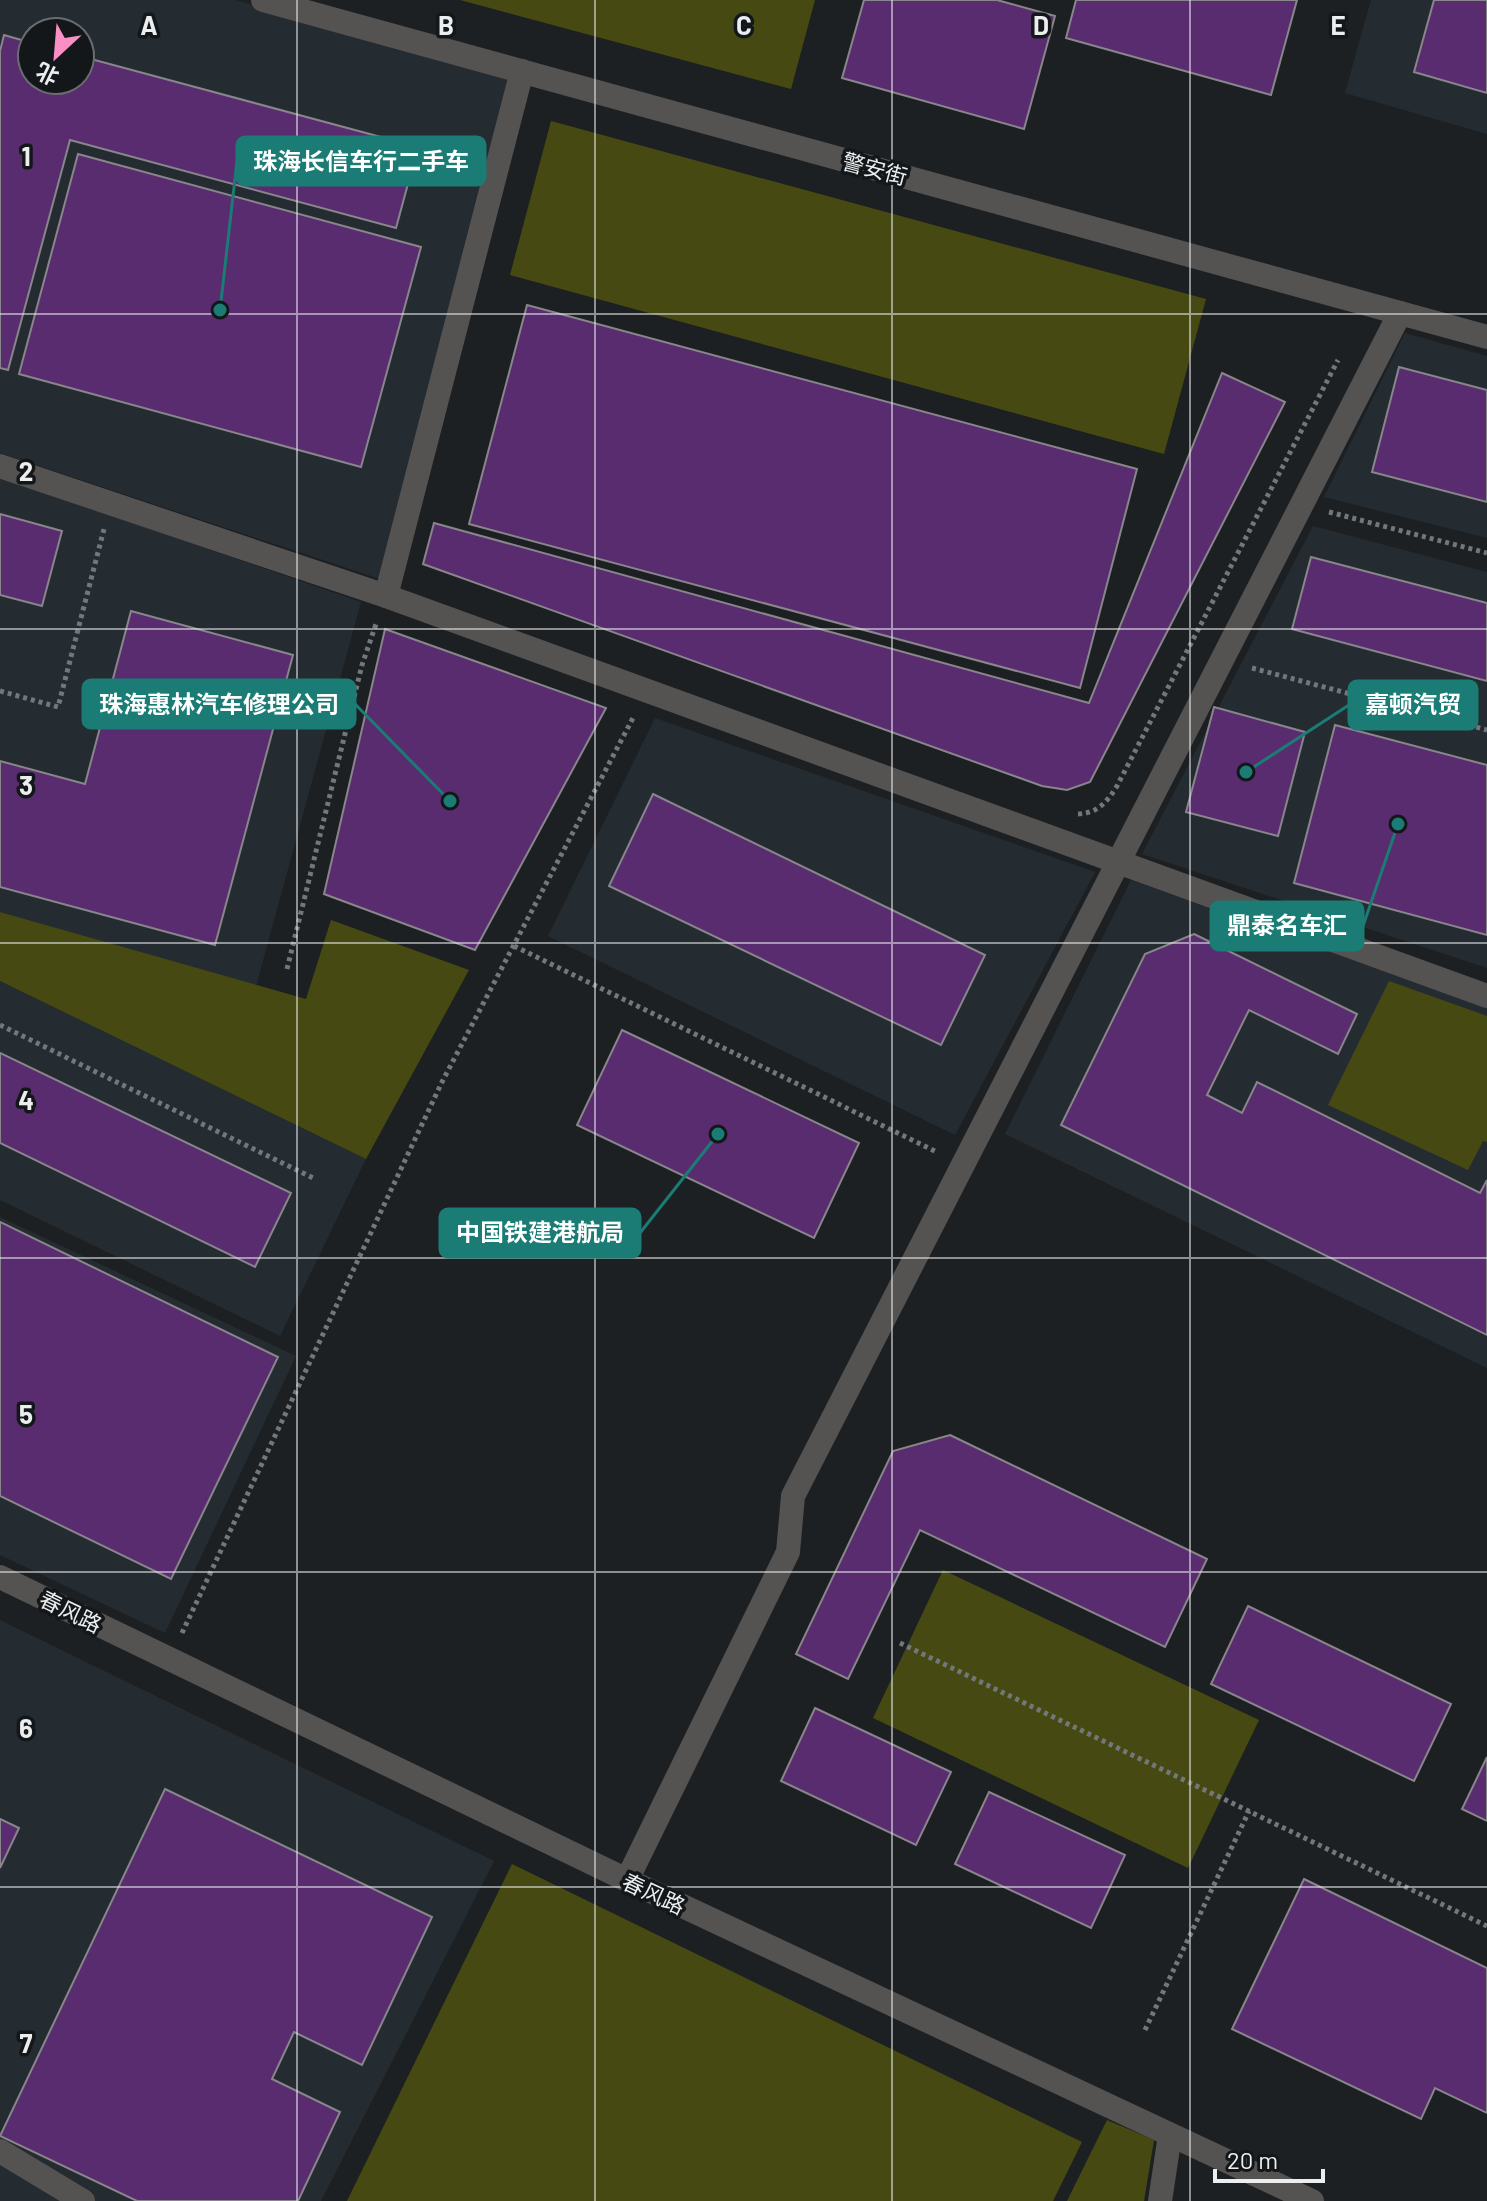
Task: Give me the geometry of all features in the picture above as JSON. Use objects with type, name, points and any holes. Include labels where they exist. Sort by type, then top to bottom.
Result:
[{"type":"street","name":"警安街","points":[[263,0],[1487,337]]},
{"type":"street","points":[[386,596],[522,71]]},
{"type":"street","points":[[627,1880],[788,1552],[793,1496],[1400,313]]},
{"type":"street","points":[[0,466],[386,596],[1487,996]]},
{"type":"street","name":"春风路","points":[[0,1577],[627,1880],[1312,2201]]},
{"type":"street","points":[[1160,2201],[1170,2135]]},
{"type":"street","points":[[0,2151],[83,2201]]},
{"type":"path","points":[[1068,814],[1089,813],[1105,805],[1117,786],[1338,360]]},
{"type":"path","points":[[0,691],[58,707],[111,503]]},
{"type":"path","points":[[1302,505],[1487,553]]},
{"type":"path","points":[[287,969],[362,665],[386,596]]},
{"type":"path","points":[[1222,661],[1487,730]]},
{"type":"path","points":[[170,1659],[429,1110],[647,691]]},
{"type":"path","points":[[513,946],[963,1164]]},
{"type":"path","points":[[0,1025],[315,1179]]},
{"type":"path","points":[[900,1643],[1487,1926]]},
{"type":"path","points":[[1145,2030],[1249,1811]]},
{"type":"shaded area","points":[[0,0],[235,0],[509,74],[383,580],[0,453]]},
{"type":"shaded area","points":[[1371,0],[1487,0],[1487,134],[1345,93]]},
{"type":"shaded area","points":[[1405,333],[1487,356],[1487,538],[1324,497]]},
{"type":"shaded area","points":[[0,477],[361,602],[256,986],[0,912]]},
{"type":"shaded area","points":[[1313,526],[1487,572],[1487,968],[1142,854]]},
{"type":"shaded area","points":[[655,718],[1095,872],[955,1135],[548,936]]},
{"type":"shaded area","points":[[1131,880],[1487,1008],[1487,1368],[1005,1134]]},
{"type":"shaded area","points":[[0,981],[366,1159],[280,1336],[0,1200]]},
{"type":"shaded area","points":[[0,1217],[296,1356],[165,1633],[0,1555]]},
{"type":"shaded area","points":[[0,1620],[494,1861],[321,2201],[0,2201]]},
{"type":"green space","points":[[460,0],[815,0],[791,89]]},
{"type":"green space","points":[[551,121],[1206,299],[1164,454],[510,275]]},
{"type":"green space","points":[[0,912],[306,999],[331,920],[469,970],[366,1159],[0,981]]},
{"type":"green space","points":[[1389,981],[1487,1016],[1487,1142],[1483,1141],[1468,1170],[1328,1105]]},
{"type":"green space","points":[[943,1570],[1259,1720],[1188,1868],[873,1718]]},
{"type":"green space","points":[[512,1864],[1082,2142],[1053,2201],[347,2201]]},
{"type":"green space","points":[[1107,2120],[1154,2140],[1144,2201],[1067,2201]]},
{"type":"building","points":[[864,0],[997,0],[1055,16],[1024,129],[842,78]]},
{"type":"building","points":[[1076,0],[1297,0],[1271,95],[1066,38]]},
{"type":"building","points":[[1434,0],[1487,0],[1487,93],[1414,72]]},
{"type":"building","points":[[4,35],[16,38],[16,96],[96,96],[96,60],[418,147],[396,228],[70,140],[8,370],[0,368],[0,51]]},
{"type":"building","points":[[78,154],[421,247],[361,467],[19,374]]},
{"type":"building","points":[[527,305],[1137,469],[1080,688],[469,524]]},
{"type":"building","points":[[1399,367],[1487,390],[1487,502],[1372,472]]},
{"type":"building","points":[[1222,373],[1285,402],[1090,782],[1067,790],[1042,786],[423,564],[434,523],[1089,703]]},
{"type":"building","points":[[0,514],[62,531],[42,606],[0,595]]},
{"type":"building","points":[[1311,557],[1487,603],[1487,681],[1292,629]]},
{"type":"building","points":[[131,611],[293,655],[215,945],[0,887],[0,761],[85,784]]},
{"type":"building","points":[[385,629],[606,708],[475,950],[324,894]]},
{"type":"building","points":[[1214,707],[1305,732],[1278,836],[1186,812]]},
{"type":"building","points":[[1335,725],[1487,765],[1487,935],[1294,883]]},
{"type":"building","points":[[653,794],[985,955],[941,1045],[609,886]]},
{"type":"building","points":[[1194,934],[1357,1014],[1338,1054],[1249,1010],[1207,1095],[1242,1113],[1257,1082],[1480,1193],[1487,1180],[1487,1335],[1061,1125],[1145,954]]},
{"type":"building","points":[[622,1030],[859,1143],[814,1238],[577,1125]]},
{"type":"building","points":[[0,1053],[291,1193],[255,1267],[0,1143]]},
{"type":"building","points":[[0,1222],[278,1357],[171,1579],[0,1496]]},
{"type":"building","points":[[950,1435],[1207,1559],[1165,1647],[920,1530],[848,1679],[796,1654],[893,1451]]},
{"type":"building","points":[[1248,1606],[1451,1704],[1414,1781],[1211,1684]]},
{"type":"building","points":[[815,1708],[951,1772],[916,1845],[781,1781]]},
{"type":"building","points":[[1487,1757],[1487,1821],[1462,1809]]},
{"type":"building","points":[[165,1789],[432,1917],[362,2065],[294,2032],[272,2079],[340,2112],[298,2201],[137,2201],[0,2136]]},
{"type":"building","points":[[989,1792],[1125,1855],[1091,1928],[955,1864]]},
{"type":"building","points":[[0,1819],[19,1828],[0,1868]]},
{"type":"building","points":[[1304,1879],[1487,1968],[1487,2113],[1435,2088],[1421,2119],[1232,2029]]},
{"type":"place","name":"珠海长信车行二手车","points":[[220,310]]},
{"type":"place","name":"嘉顿汽贸","points":[[1246,772]]},
{"type":"place","name":"珠海惠林汽车修理公司","points":[[450,801]]},
{"type":"place","name":"鼎泰名车汇","points":[[1398,824]]},
{"type":"place","name":"中国铁建港航局","points":[[718,1134]]}]
